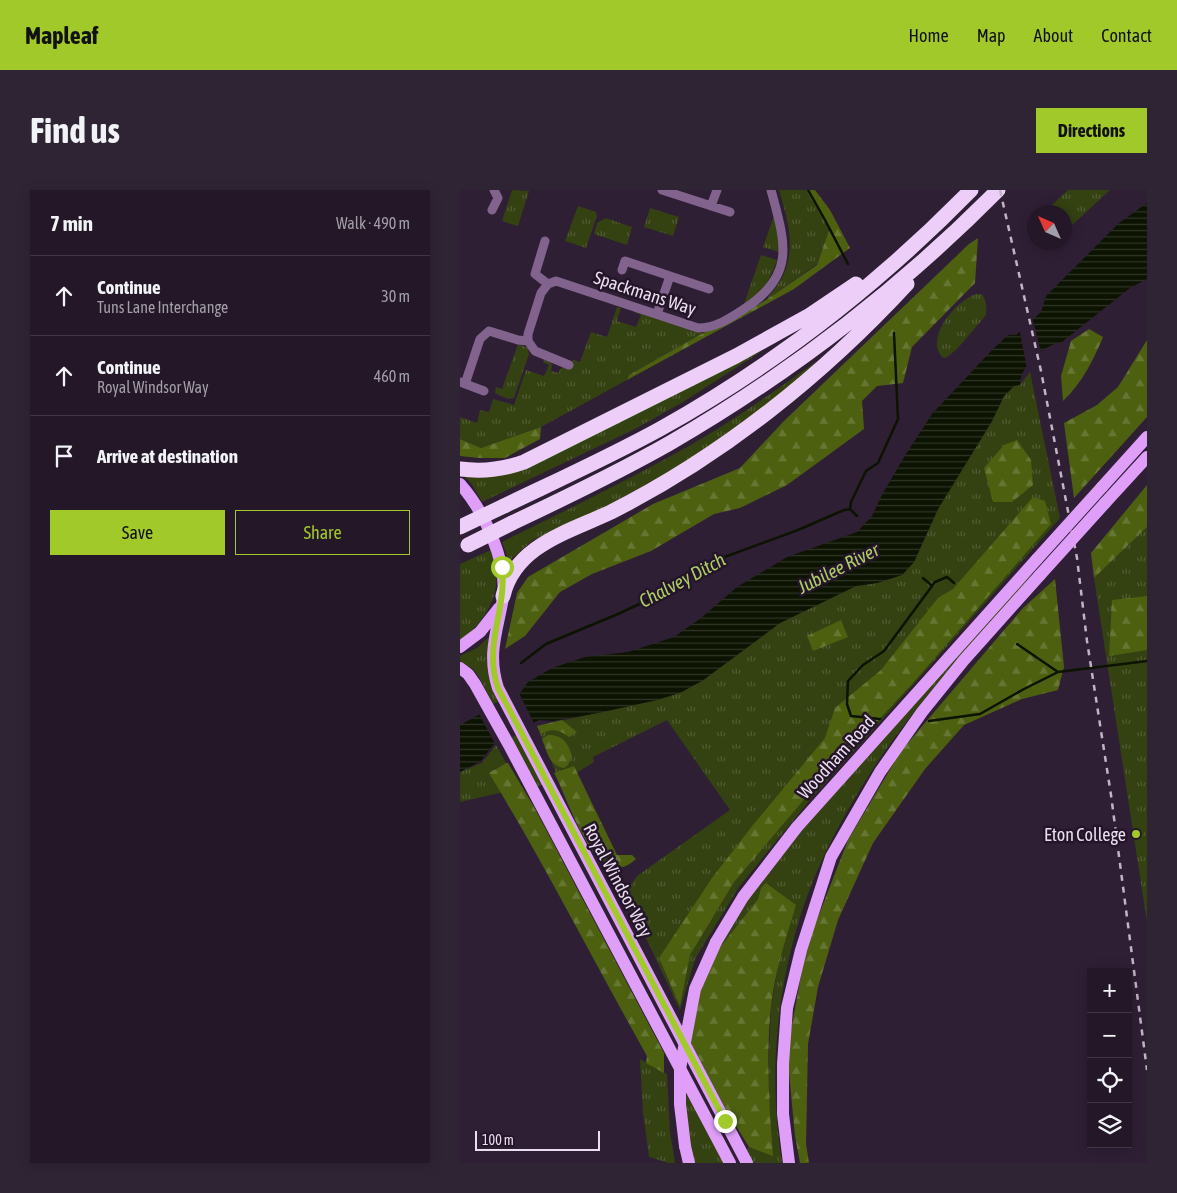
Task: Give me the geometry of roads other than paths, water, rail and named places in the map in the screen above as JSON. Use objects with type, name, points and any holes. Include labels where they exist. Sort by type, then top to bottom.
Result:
[{"type":"highway","points":[[464,547],[639,459],[727,408],[784,370],[833,334],[937,249],[998,190]]},
{"type":"highway","points":[[460,527],[660,429],[719,394],[824,322],[870,284],[966,195]]},
{"type":"highway","points":[[502,600],[514,570],[524,557],[678,474],[758,420],[826,362],[892,301],[937,249]]},
{"type":"highway","points":[[460,469],[487,471],[507,468],[547,451],[781,332],[810,315],[906,251]]},
{"type":"main road","name":"Woodham Road","points":[[689,1163],[680,1104],[680,1069],[696,989],[716,942],[743,897],[797,827],[1147,437]]},
{"type":"main road","points":[[789,1163],[783,1114],[783,1064],[787,1008],[801,950],[831,857],[880,772],[922,712],[964,660],[1147,457]]},
{"type":"main road","name":"Royal Windsor Way","points":[[460,484],[474,501],[496,546],[502,567],[502,600],[492,652],[494,674],[501,694],[747,1163]]},
{"type":"main road","points":[[460,647],[480,632],[502,600]]},
{"type":"main road","name":"Royal Windsor Way","points":[[460,668],[472,679],[518,763],[730,1163]]},
{"type":"street","points":[[492,210],[498,198],[494,190]]},
{"type":"street","points":[[662,190],[730,212]]},
{"type":"street","points":[[711,206],[717,190]]},
{"type":"street","name":"Spackmans Way","points":[[548,284],[556,281],[698,328],[709,328],[758,300],[772,285],[782,265],[783,239],[771,190]]},
{"type":"street","points":[[545,241],[535,274],[548,284],[541,293],[528,334],[528,341],[535,352],[569,364]]},
{"type":"street","points":[[622,270],[625,261],[709,289]]},
{"type":"street","points":[[657,314],[670,276]]},
{"type":"street","points":[[484,391],[462,383],[480,339],[489,331],[518,340],[528,341]]},
{"type":"water","name":"Jubilee River","points":[[1147,203],[1147,279],[1130,288],[1062,342],[1047,347],[1040,352],[1028,364],[1021,378],[1020,385],[1014,386],[1004,396],[992,421],[938,509],[914,562],[902,575],[877,583],[856,586],[780,623],[702,681],[680,693],[598,713],[553,721],[539,720],[493,745],[481,761],[460,772],[460,725],[521,692],[528,682],[552,668],[585,657],[628,652],[674,637],[701,618],[737,587],[787,557],[857,532],[872,516],[883,493],[932,414],[1008,335],[1016,335],[1041,312],[1046,296],[1119,223]]},
{"type":"waterway","points":[[808,190],[848,264]]},
{"type":"waterway","points":[[850,509],[851,502],[866,471],[878,463],[898,419],[894,333]]},
{"type":"waterway","points":[[850,509],[857,516]]},
{"type":"waterway","name":"Chalvey Ditch","points":[[521,663],[546,644],[663,593],[719,559],[850,509]]},
{"type":"waterway","points":[[880,719],[851,716],[847,704],[848,681],[863,665],[884,651],[935,582],[947,577],[954,583]]},
{"type":"waterway","points":[[923,578],[931,585]]},
{"type":"waterway","points":[[1017,644],[1058,672]]},
{"type":"waterway","points":[[929,721],[980,714],[1058,672],[1147,661]]},
{"type":"railway","points":[[1000,190],[1041,371],[1077,558],[1087,641],[1111,795],[1147,1070]]},
{"type":"place","name":"Eton College","points":[[1136,834]]}]
